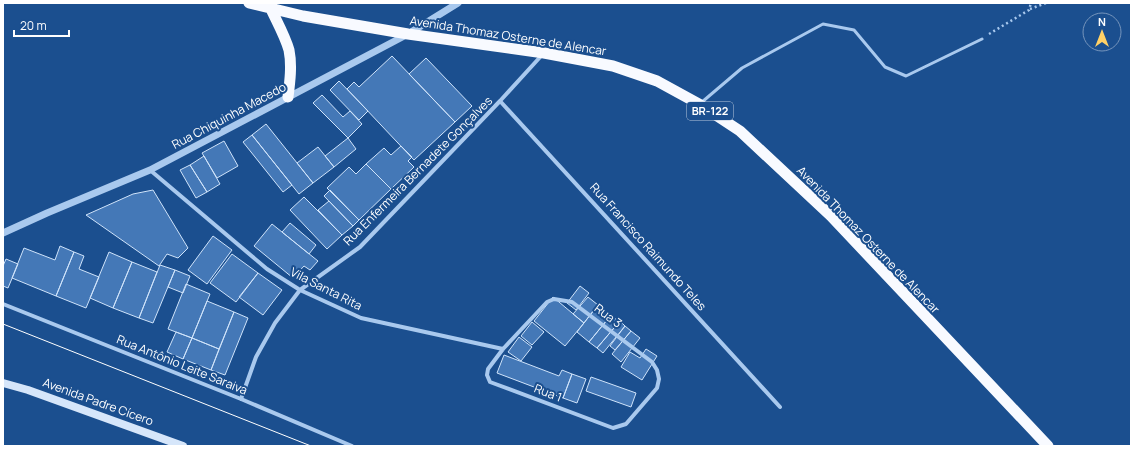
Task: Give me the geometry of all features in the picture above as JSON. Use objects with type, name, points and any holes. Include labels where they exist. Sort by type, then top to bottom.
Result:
[{"type":"highway","name":"Avenida Thomaz Osterne de Alencar","points":[[249,3],[303,16],[408,34],[544,53],[613,66],[657,81],[699,104],[740,131],[831,216],[1048,446]]},
{"type":"highway","points":[[271,9],[288,49],[290,62],[288,97]]},
{"type":"main road","name":"Avenida Padre Cícero","points":[[3,383],[28,390],[183,446]]},
{"type":"street","name":"Rua Chiquinha Macedo","points":[[3,234],[47,213],[150,170],[408,34],[458,3]]},
{"type":"street","name":"Rua Enfermeira Bernadete Gonçalves","points":[[241,399],[256,357],[275,323],[300,290],[360,247],[544,53]]},
{"type":"street","name":"Rua Francisco Raimundo Teles","points":[[500,101],[780,407]]},
{"type":"street","name":"Vila Santa Rita","points":[[150,170],[267,269],[300,290],[361,318],[503,349]]},
{"type":"street","name":"Rua 3","points":[[503,349],[547,302],[554,299],[572,302],[652,362],[657,370],[657,388],[632,418]]},
{"type":"street","name":"Rua Antônio Leite Saraiva","points":[[3,304],[241,399],[352,446]]},
{"type":"street","name":"Rua 1","points":[[503,349],[488,369],[487,376],[490,382],[613,428],[626,424],[632,418]]},
{"type":"lane","points":[[699,104],[742,68],[823,24],[854,30],[885,67],[906,76],[982,39]]},
{"type":"path","points":[[1029,10],[1031,3]]},
{"type":"path","points":[[982,39],[1029,10],[1046,3]]},
{"type":"building","points":[[392,56],[455,122],[414,160],[347,89],[354,82],[359,87]]},
{"type":"building","points":[[426,58],[472,106],[455,122],[409,74]]},
{"type":"building","points":[[339,81],[368,111],[359,120],[330,90]]},
{"type":"building","points":[[322,95],[343,117],[350,111],[362,124],[348,138],[313,103]]},
{"type":"building","points":[[266,124],[313,183],[299,194],[252,135]]},
{"type":"building","points":[[252,135],[292,185],[283,192],[243,142]]},
{"type":"building","points":[[348,138],[356,149],[334,167],[325,156]]},
{"type":"building","points":[[224,141],[238,166],[217,178],[202,153]]},
{"type":"building","points":[[401,146],[412,157],[408,161],[414,167],[391,189],[366,164],[384,148],[391,155]]},
{"type":"building","points":[[318,147],[334,167],[313,183],[297,163]]},
{"type":"building","points":[[204,156],[220,184],[207,192],[190,165]]},
{"type":"building","points":[[366,164],[391,189],[359,220],[327,188],[349,167],[356,174]]},
{"type":"building","points":[[190,165],[207,192],[196,198],[180,170]]},
{"type":"building","points":[[153,190],[188,248],[178,258],[167,254],[159,266],[86,215],[133,194]]},
{"type":"building","points":[[330,190],[359,220],[353,226],[324,196]]},
{"type":"building","points":[[304,197],[342,235],[327,249],[290,210]]},
{"type":"building","points":[[329,201],[353,226],[342,235],[318,210]]},
{"type":"building","points":[[290,223],[316,245],[309,254],[282,232]]},
{"type":"building","points":[[272,224],[318,261],[310,270],[304,266],[293,278],[254,246]]},
{"type":"building","points":[[213,236],[232,250],[207,284],[188,270]]},
{"type":"building","points":[[60,246],[74,252],[56,296],[12,278],[24,248],[55,260]]},
{"type":"building","points":[[74,252],[84,256],[79,269],[99,277],[86,308],[56,296]]},
{"type":"building","points":[[109,252],[132,262],[113,308],[90,298]]},
{"type":"building","points":[[232,254],[258,273],[236,302],[210,283]]},
{"type":"building","points":[[6,259],[18,264],[8,288],[3,286],[3,266]]},
{"type":"building","points":[[132,262],[157,272],[139,318],[113,308]]},
{"type":"building","points":[[160,265],[175,270],[153,323],[139,318]]},
{"type":"building","points":[[175,270],[190,276],[183,293],[168,287]]},
{"type":"building","points":[[258,273],[282,290],[263,315],[239,297]]},
{"type":"building","points":[[186,284],[210,294],[192,338],[168,329]]},
{"type":"building","points":[[580,286],[589,293],[576,310],[567,303]]},
{"type":"building","points":[[553,297],[584,323],[565,346],[534,321]]},
{"type":"building","points":[[588,297],[598,305],[584,323],[573,314]]},
{"type":"building","points":[[207,301],[234,312],[219,349],[192,338]]},
{"type":"building","points":[[598,305],[611,315],[603,325],[590,315]]},
{"type":"building","points":[[234,312],[248,318],[225,375],[211,370]]},
{"type":"building","points":[[590,315],[603,325],[589,342],[577,332]]},
{"type":"building","points":[[611,315],[619,322],[597,348],[589,342]]},
{"type":"building","points":[[620,321],[625,326],[603,353],[597,348]]},
{"type":"building","points":[[532,322],[544,332],[532,345],[521,336]]},
{"type":"building","points":[[625,326],[631,331],[615,350],[610,346]]},
{"type":"building","points":[[631,331],[640,338],[621,362],[612,354]]},
{"type":"building","points":[[176,332],[192,338],[183,359],[167,352]]},
{"type":"building","points":[[519,337],[532,347],[521,361],[508,352]]},
{"type":"building","points":[[192,338],[219,349],[211,370],[183,359]]},
{"type":"building","points":[[646,349],[657,356],[642,380],[621,367],[630,352],[640,358]]},
{"type":"building","points":[[504,355],[559,376],[562,370],[572,374],[563,398],[497,373]]},
{"type":"building","points":[[572,374],[586,379],[577,403],[563,398]]},
{"type":"building","points":[[591,377],[636,393],[631,407],[586,391]]},
{"type":"tram line","points":[[3,324],[311,446]]}]
